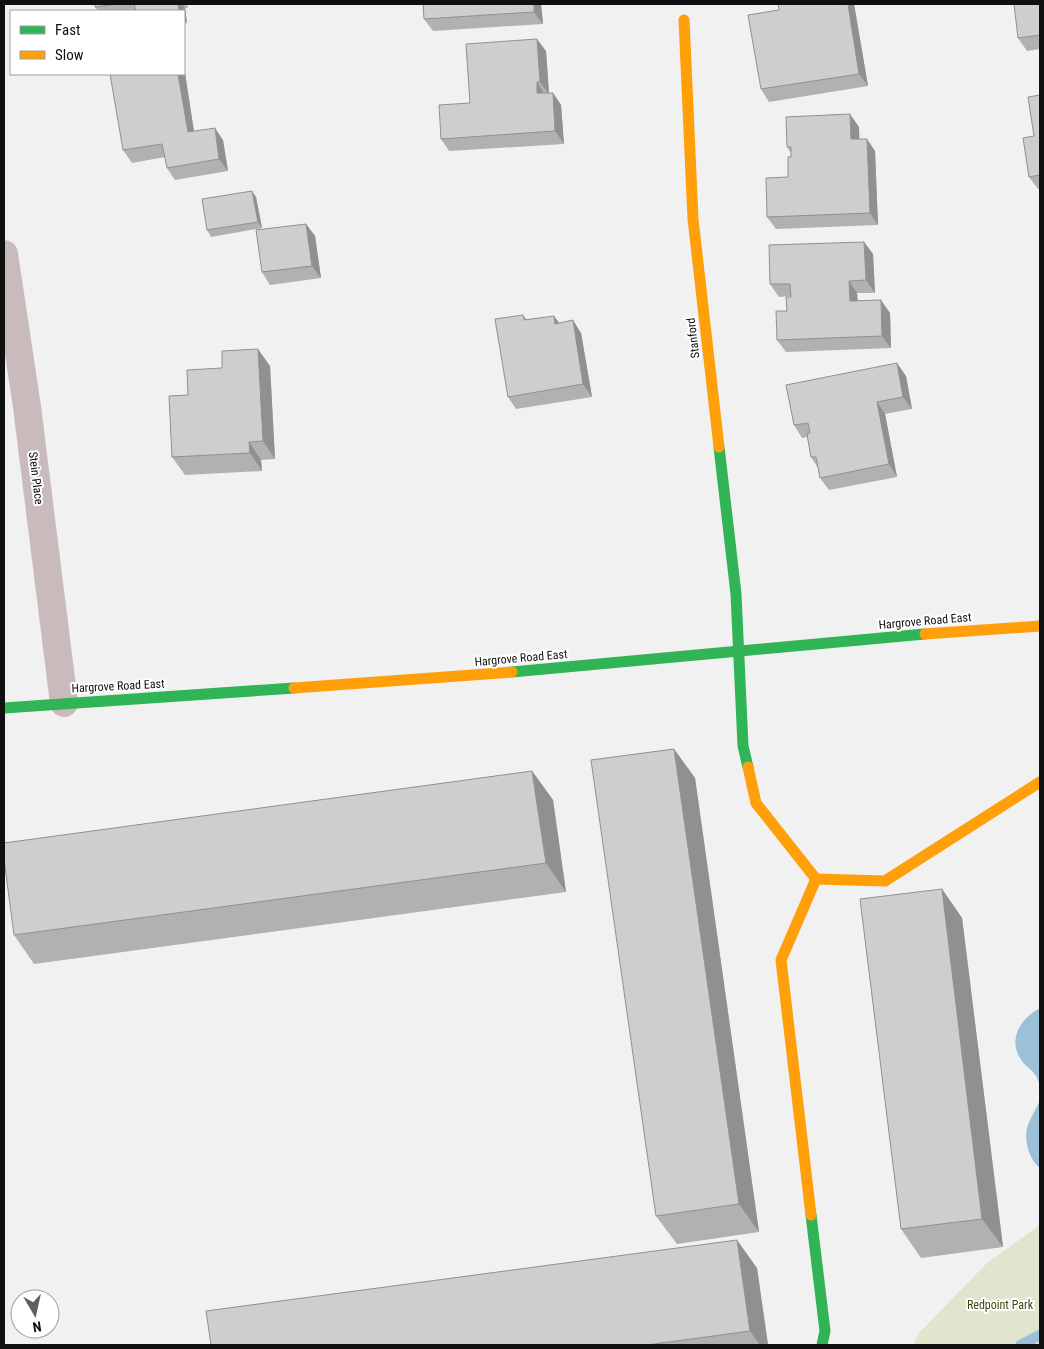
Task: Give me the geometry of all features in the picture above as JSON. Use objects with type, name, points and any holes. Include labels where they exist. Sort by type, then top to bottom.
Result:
[{"type":"street","name":"Stanford","points":[[684,20],[693,219],[732,553],[743,746],[756,803],[816,879]]},
{"type":"street","name":"Stein Place","points":[[4,254],[27,407],[64,703]]},
{"type":"street","name":"Hargrove Road East","points":[[4,708],[440,679],[943,632],[1040,626]]},
{"type":"street","points":[[822,1345],[825,1331],[781,960],[816,879],[885,881],[1040,782]]},
{"type":"green space","name":"Redpoint Park","points":[[1040,1225],[1040,1345],[913,1345],[919,1333],[988,1262]]},
{"type":"water","points":[[1040,1008],[1040,1086],[1034,1073],[1020,1058],[1015,1043],[1018,1029],[1022,1023]]},
{"type":"water","points":[[1040,1100],[1040,1168],[1030,1154],[1026,1136],[1029,1122]]},
{"type":"building","points":[[95,4],[117,4],[95,7]]},
{"type":"building","points":[[134,4],[178,4],[179,10],[136,10]]},
{"type":"building","points":[[423,4],[534,4],[534,12],[424,19]]},
{"type":"building","points":[[778,4],[848,4],[859,74],[761,89],[748,15],[779,10]]},
{"type":"building","points":[[1014,4],[1040,4],[1040,35],[1018,38]]},
{"type":"building","points":[[537,39],[540,82],[537,82],[537,93],[553,93],[555,131],[441,139],[439,105],[470,103],[466,44]]},
{"type":"building","points":[[110,75],[178,75],[188,132],[215,128],[219,159],[167,168],[162,144],[123,150]]},
{"type":"building","points":[[1040,95],[1040,175],[1029,177],[1023,138],[1034,136],[1028,97]]},
{"type":"building","points":[[850,114],[851,139],[867,139],[870,213],[767,217],[766,178],[788,177],[788,157],[791,157],[791,147],[787,147],[786,117]]},
{"type":"building","points":[[252,191],[258,222],[207,230],[202,199]]},
{"type":"building","points":[[306,224],[312,266],[262,272],[256,230]]},
{"type":"building","points":[[864,242],[866,280],[849,281],[850,301],[881,300],[882,336],[777,340],[776,311],[787,311],[786,297],[791,297],[790,284],[770,284],[769,245]]},
{"type":"building","points":[[523,315],[524,320],[554,316],[555,324],[573,320],[583,384],[508,397],[495,319]]},
{"type":"building","points":[[258,349],[263,441],[249,442],[250,453],[172,457],[169,396],[188,395],[187,370],[222,368],[222,351]]},
{"type":"building","points":[[897,363],[903,397],[877,402],[889,464],[820,478],[816,457],[811,457],[807,434],[810,433],[808,423],[794,425],[786,385]]},
{"type":"building","points":[[674,749],[739,1204],[656,1216],[591,760]]},
{"type":"building","points":[[532,771],[546,863],[14,935],[4,859],[4,843]]},
{"type":"building","points":[[942,889],[982,1219],[901,1229],[860,899]]},
{"type":"building","points":[[737,1240],[750,1331],[647,1345],[211,1345],[206,1311]]},
{"type":"waterway","points":[[1021,1345],[1040,1335]]},
{"type":"traffic: fast","points":[[719,447],[736,594],[743,746],[748,767]]},
{"type":"traffic: fast","points":[[512,672],[925,634]]},
{"type":"traffic: fast","points":[[4,708],[294,688]]},
{"type":"traffic: fast","points":[[811,1215],[825,1331],[822,1345]]},
{"type":"traffic: slow","points":[[684,20],[693,219],[719,447]]},
{"type":"traffic: slow","points":[[925,634],[1040,626]]},
{"type":"traffic: slow","points":[[294,688],[512,672]]},
{"type":"traffic: slow","points":[[748,767],[756,803],[816,879],[885,881],[1040,782]]},
{"type":"traffic: slow","points":[[811,1215],[781,960],[816,879]]}]
